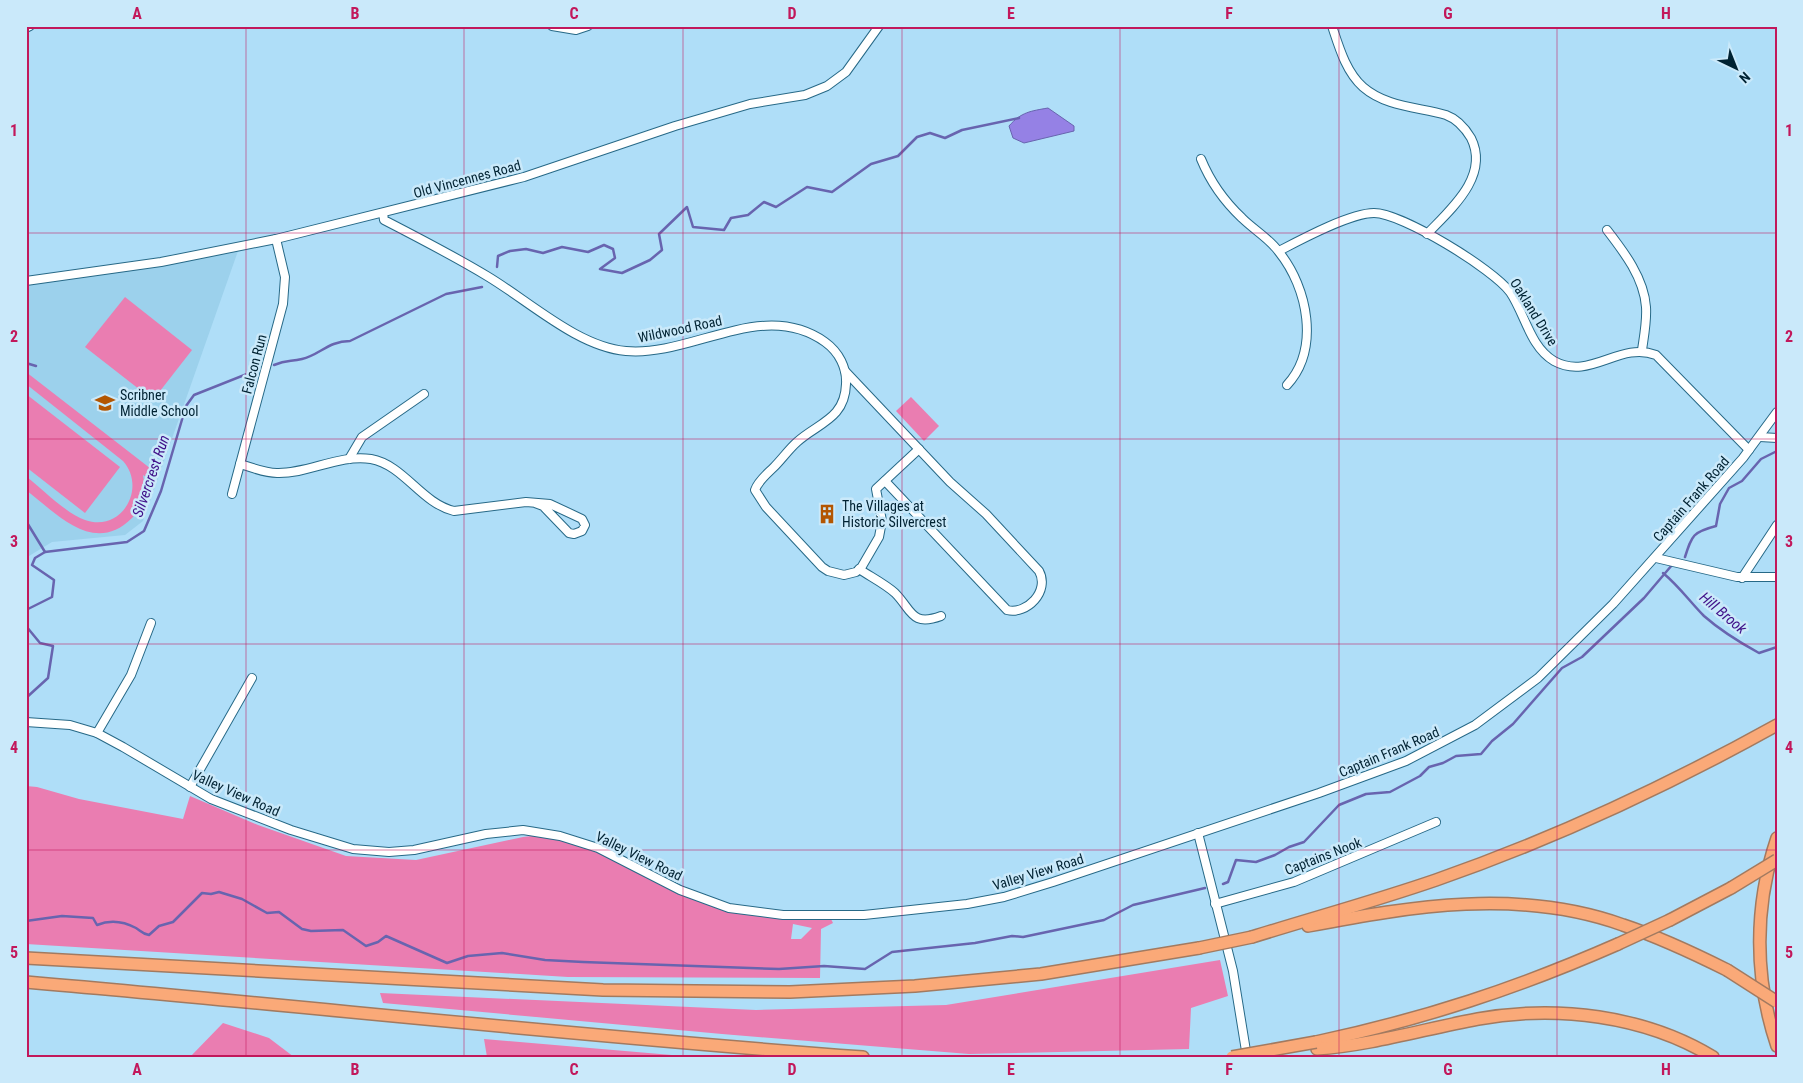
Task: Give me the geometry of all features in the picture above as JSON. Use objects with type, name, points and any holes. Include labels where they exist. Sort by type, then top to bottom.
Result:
[{"type":"highway","points":[[1252,937],[1436,880],[1521,848],[1630,801],[1777,725]]},
{"type":"highway","points":[[1777,838],[1761,898],[1760,954],[1761,981],[1777,1046]]},
{"type":"highway","points":[[1237,1057],[1317,1046],[1470,1003],[1556,972],[1670,920],[1731,888],[1777,860]]},
{"type":"highway","points":[[26,958],[603,990],[790,992],[915,986],[1041,974],[1198,948],[1408,908],[1446,904],[1504,904],[1562,910],[1622,924],[1686,950],[1727,970],[1777,1002]]},
{"type":"highway","points":[[26,982],[227,999],[612,1037],[863,1057]]},
{"type":"highway","points":[[1232,1057],[1317,1046],[1358,1046],[1478,1019],[1549,1014],[1596,1017],[1642,1026],[1688,1044],[1713,1057]]},
{"type":"street","points":[[26,28],[30,26]]},
{"type":"street","points":[[552,26],[576,30],[588,26]]},
{"type":"street","name":"Old Vincennes Road","points":[[26,281],[161,262],[276,239],[524,177],[676,126],[750,104],[817,91],[846,72],[879,26]]},
{"type":"street","points":[[1332,26],[1348,67],[1364,88],[1388,101],[1448,116],[1460,123],[1471,139],[1477,159],[1473,178],[1427,234]]},
{"type":"street","points":[[1201,159],[1222,194],[1242,218],[1279,251],[1302,298],[1307,322],[1304,357],[1299,370],[1287,385]]},
{"type":"street","name":"Wildwood Road","points":[[383,213],[384,220],[489,277],[576,333],[605,346],[626,351],[653,350],[740,328],[778,327],[800,330],[820,338],[835,351],[845,371]]},
{"type":"street","name":"Oakland Drive","points":[[1279,251],[1322,229],[1373,213],[1397,220],[1464,253],[1501,281],[1519,306],[1538,348],[1553,361],[1580,367],[1626,352],[1642,350]]},
{"type":"street","points":[[1608,230],[1632,268],[1644,293],[1646,314],[1642,350],[1656,355],[1662,360],[1749,450]]},
{"type":"street","name":"Falcon Run","points":[[232,494],[286,292],[276,239]]},
{"type":"street","points":[[845,371],[846,383],[840,405],[830,420],[795,444],[760,482],[756,487],[755,494],[828,571],[844,575],[859,569],[868,558],[881,529],[882,521],[876,489],[919,449]]},
{"type":"street","points":[[845,371],[950,482],[986,514],[1040,571],[1042,589],[1027,607],[1013,612],[1002,606],[885,481]]},
{"type":"street","points":[[349,459],[362,437],[424,394]]},
{"type":"street","name":"Captain Frank Road","points":[[1198,834],[1391,767],[1441,745],[1475,725],[1514,698],[1560,657],[1656,558],[1760,437],[1777,412]]},
{"type":"street","points":[[1760,437],[1777,438]]},
{"type":"street","points":[[240,464],[277,473],[349,459],[370,459],[382,463],[434,503],[447,509],[454,510],[486,505],[535,503],[550,504],[580,517],[585,523],[584,527],[578,533],[571,534],[543,506],[535,503]]},
{"type":"street","points":[[1742,578],[1777,525]]},
{"type":"street","points":[[1656,558],[1742,578],[1777,577]]},
{"type":"street","points":[[859,569],[893,592],[909,613],[917,619],[930,620],[941,616]]},
{"type":"street","points":[[97,734],[131,675],[151,622]]},
{"type":"street","points":[[190,787],[252,678]]},
{"type":"street","name":"Valley View Road","points":[[26,722],[70,725],[97,734],[123,746],[212,799],[291,830],[353,848],[390,852],[414,850],[510,830],[535,831],[598,848],[672,886],[716,904],[728,908],[783,916],[864,915],[966,904],[1028,890],[1198,834]]},
{"type":"street","name":"Captains Nook","points":[[1214,904],[1294,882],[1436,822]]},
{"type":"street","points":[[1198,834],[1214,904],[1233,971],[1247,1057]]},
{"type":"shaded area","points":[[1048,108],[1074,126],[1074,131],[1024,143],[1013,138],[1009,126],[1013,121],[1027,113]]},
{"type":"shaded area","name":"Scribner Middle School","points":[[238,251],[143,521],[125,535],[52,542],[29,556],[26,565],[26,285],[139,269]]},
{"type":"shaded area","points":[[125,297],[192,350],[153,400],[85,347]]},
{"type":"shaded area","points":[[26,372],[155,472],[149,479],[143,475],[144,492],[139,509],[132,518],[118,529],[104,533],[90,532],[76,527],[50,510],[26,490],[26,476],[70,512],[85,520],[98,522],[110,520],[120,514],[127,506],[131,495],[132,483],[130,472],[123,461],[26,384]]},
{"type":"shaded area","points":[[26,394],[120,467],[85,513],[26,467]]},
{"type":"shaded area","points":[[911,397],[939,426],[924,441],[896,411]]},
{"type":"shaded area","points":[[26,786],[37,787],[79,799],[183,819],[190,796],[258,825],[346,856],[416,860],[523,837],[541,835],[596,850],[707,904],[794,919],[831,919],[833,923],[821,929],[820,978],[568,977],[26,944]],"holes":[[[793,924],[812,928],[801,939],[791,939]]]},
{"type":"shaded area","points":[[1220,960],[1228,996],[1191,1008],[1189,1049],[969,1054],[383,1003],[380,993],[756,1010],[946,1005]]},
{"type":"shaded area","points":[[223,1023],[269,1038],[294,1057],[190,1057]]},
{"type":"shaded area","points":[[484,1039],[695,1057],[487,1057]]},
{"type":"waterway","name":"Silvercrest Run","points":[[497,267],[498,256],[510,251],[526,249],[543,253],[562,247],[588,252],[604,245],[613,249],[615,258],[600,269],[622,273],[650,260],[662,250],[659,234],[687,207],[693,227],[724,230],[731,218],[748,215],[764,202],[776,207],[807,187],[832,192],[871,164],[898,156],[917,137],[930,133],[945,138],[962,130],[1019,118]]},
{"type":"waterway","name":"Silvercrest Run","points":[[274,365],[308,357],[336,343],[350,341],[446,294],[482,287]]},
{"type":"waterway","points":[[26,363],[36,366]]},
{"type":"waterway","name":"Silvercrest Run","points":[[26,610],[52,597],[54,580],[32,565],[35,558],[45,552],[127,542],[144,531],[161,491],[186,406],[194,395],[257,370]]},
{"type":"waterway","points":[[1685,557],[1694,536],[1702,530],[1716,526],[1720,504],[1729,488],[1742,481],[1761,459],[1777,451]]},
{"type":"waterway","points":[[26,521],[45,552]]},
{"type":"waterway","points":[[1223,884],[1228,882],[1236,860],[1256,862],[1304,842],[1339,805],[1366,794],[1390,792],[1420,776],[1429,767],[1443,763],[1456,756],[1481,754],[1492,741],[1513,724],[1562,668],[1582,657],[1644,598],[1672,565]]},
{"type":"waterway","name":"Hill Brook","points":[[1663,573],[1704,616],[1730,636],[1759,653],[1777,647]]},
{"type":"waterway","name":"Silvercrest Run","points":[[26,626],[40,643],[53,646],[48,678],[26,698]]},
{"type":"waterway","points":[[26,921],[62,916],[93,918],[97,925],[106,922],[116,922],[131,926],[149,935],[159,926],[173,922],[202,893],[211,894],[219,892],[242,899],[267,913],[279,912],[302,929],[311,931],[343,930],[366,946],[378,942],[386,936],[447,963],[468,956],[502,953],[545,960],[583,962],[779,969],[824,966],[865,969],[892,952],[975,943],[1012,936],[1023,937],[1104,920],[1133,905],[1205,888]]},
{"type":"place","name":"Scribner Middle School","points":[[105,403]]},
{"type":"place","name":"The Villages at Historic Silvercrest","points":[[827,514]]}]
